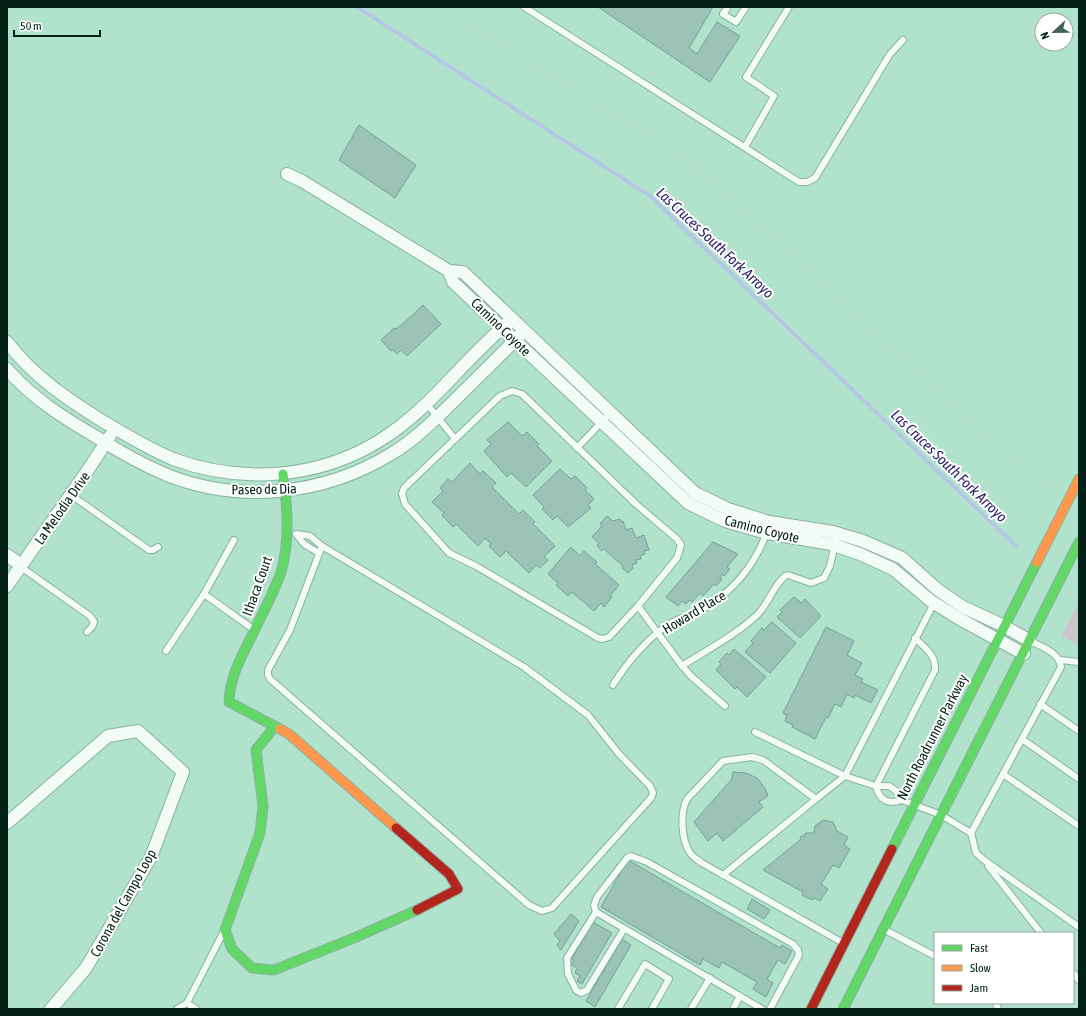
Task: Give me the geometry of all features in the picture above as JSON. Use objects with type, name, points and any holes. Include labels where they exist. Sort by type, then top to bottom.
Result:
[{"type":"main road","name":"Ithaca Court","points":[[275,726],[229,702],[232,674],[255,630],[281,569],[286,530],[286,491],[283,474]]},
{"type":"main road","name":"North Roadrunner Parkway","points":[[812,1009],[1079,479]]},
{"type":"main road","points":[[843,1009],[940,815],[1024,654],[1079,542]]},
{"type":"main road","points":[[275,726],[289,734],[371,804],[449,874],[458,889],[434,902],[354,938],[274,970],[252,968],[232,949],[225,930],[260,834],[263,806],[256,750],[275,726]]},
{"type":"street","name":"Camino Coyote","points":[[287,174],[302,181],[449,271],[463,272],[695,493],[768,528]]},
{"type":"street","name":"Camino Coyote","points":[[449,271],[454,282],[688,503],[725,521],[836,540],[863,541],[902,558],[938,590],[963,607],[1004,626],[1030,641]]},
{"type":"street","name":"Paseo de Dia","points":[[7,342],[26,365],[49,386],[114,428],[164,455],[191,465],[242,474],[283,474],[331,463],[368,447],[400,427],[427,404],[512,319]]},
{"type":"street","name":"Paseo de Dia","points":[[7,369],[30,393],[50,408],[106,443],[148,466],[196,484],[242,491],[286,491],[330,481],[366,468],[403,447],[425,429],[525,331]]},
{"type":"street","name":"La Melodia Drive","points":[[7,586],[71,495],[106,443],[114,428]]},
{"type":"street","name":"Camino Coyote","points":[[836,540],[860,554],[893,569],[934,603],[1024,654]]},
{"type":"street","points":[[7,555],[21,566]]},
{"type":"street","name":"Corona del Campo Loop","points":[[7,823],[108,736],[138,731],[183,772],[151,857],[86,968],[50,1009]]},
{"type":"lane","points":[[524,7],[799,182],[807,182],[815,178],[890,54],[903,40]]},
{"type":"lane","points":[[728,7],[723,14],[736,22],[746,7]]},
{"type":"lane","points":[[745,147],[774,96],[746,77],[789,7]]},
{"type":"lane","points":[[512,391],[522,394],[637,505],[677,539],[681,545],[677,558],[638,606],[609,636],[602,639],[598,638],[476,566],[449,553],[404,504],[402,494],[404,488],[455,439],[500,396],[512,391]]},
{"type":"lane","points":[[427,404],[455,439]]},
{"type":"lane","points":[[577,448],[610,412]]},
{"type":"lane","points":[[71,495],[149,550],[154,550],[158,547]]},
{"type":"lane","name":"Howard Place","points":[[613,685],[634,655],[671,623],[698,612],[719,600],[733,588],[748,571],[757,557],[768,528]]},
{"type":"lane","points":[[286,530],[296,534],[310,536],[322,546],[524,667],[588,715],[619,754],[650,786],[653,793],[651,798],[552,908],[542,911],[529,905],[270,679],[268,670],[290,630],[322,546]]},
{"type":"lane","points":[[296,534],[304,544],[319,553]]},
{"type":"lane","points":[[166,651],[204,594],[234,540]]},
{"type":"lane","points":[[682,666],[739,629],[757,615],[769,601],[785,576],[788,575],[812,583],[824,578],[830,566],[836,540]]},
{"type":"lane","points":[[21,566],[90,616],[94,622],[92,627],[87,632]]},
{"type":"lane","points":[[204,594],[255,630]]},
{"type":"lane","points":[[723,875],[845,776],[934,603]]},
{"type":"lane","points":[[638,606],[682,666],[725,706]]},
{"type":"lane","points":[[902,800],[895,802],[884,800],[878,794],[876,786],[935,670],[931,654],[915,638]]},
{"type":"lane","points":[[1030,641],[1053,653],[1060,660],[1061,667],[971,833],[974,848],[1041,932]]},
{"type":"lane","points":[[1060,660],[1079,662]]},
{"type":"lane","points":[[1040,704],[1079,731]]},
{"type":"lane","points":[[754,732],[845,776],[876,786],[889,786],[899,793],[902,800],[940,815],[971,833]]},
{"type":"lane","points":[[1022,740],[1079,780]]},
{"type":"lane","points":[[816,799],[763,760],[752,757],[723,761],[716,766],[684,805],[684,840],[691,854],[702,863],[844,944]]},
{"type":"lane","points":[[1003,774],[1079,826]]},
{"type":"lane","points":[[762,1009],[596,912],[594,905],[597,897],[622,862],[631,856],[648,862],[793,944],[798,950],[799,955],[770,1009]]},
{"type":"lane","points":[[984,860],[1079,927]]},
{"type":"lane","points":[[596,912],[567,958],[568,974],[576,990],[581,992],[587,990],[624,929]]},
{"type":"lane","points":[[883,929],[934,955]]},
{"type":"lane","points":[[177,1009],[187,1003],[225,930]]},
{"type":"lane","points":[[618,1009],[644,964],[669,979],[652,1009]]},
{"type":"lane","points":[[692,1009],[710,978]]},
{"type":"lane","points":[[733,1009],[740,996]]},
{"type":"lane","points":[[187,1003],[196,1009]]},
{"type":"path","points":[[440,7],[683,156],[801,262],[990,441],[1070,498]]},
{"type":"shaded area","points":[[1079,601],[1079,646],[1062,636]]},
{"type":"building","points":[[598,7],[713,7],[689,48],[697,54],[717,22],[740,36],[710,82]]},
{"type":"building","points":[[359,125],[416,165],[395,198],[339,160]]},
{"type":"building","points":[[423,305],[441,324],[407,356],[401,350],[397,354],[393,350],[391,351],[381,340],[394,328],[396,329],[406,321]]},
{"type":"building","points":[[508,422],[522,436],[527,432],[539,444],[537,446],[552,461],[526,487],[511,473],[507,477],[484,451],[491,444],[487,440]]},
{"type":"building","points":[[470,463],[480,474],[483,471],[496,483],[492,487],[519,514],[523,510],[535,522],[533,524],[555,546],[544,557],[548,560],[540,568],[536,565],[529,573],[506,551],[500,557],[489,546],[491,544],[485,538],[478,546],[456,524],[453,527],[442,515],[444,513],[432,502],[443,491],[440,488],[448,479],[452,482]]},
{"type":"building","points":[[560,469],[571,479],[575,476],[587,488],[585,490],[594,499],[588,505],[591,508],[568,527],[557,516],[553,520],[542,509],[544,507],[533,495]]},
{"type":"building","points":[[607,516],[613,521],[620,519],[621,522],[623,521],[626,530],[632,528],[636,538],[644,535],[649,550],[644,551],[645,554],[640,556],[641,559],[636,560],[637,563],[632,565],[633,568],[628,573],[622,568],[623,566],[604,549],[602,551],[597,546],[599,543],[592,537],[602,526],[600,524]]},
{"type":"building","points":[[713,542],[738,554],[727,567],[730,569],[724,576],[722,574],[720,577],[722,579],[716,586],[714,584],[703,596],[700,593],[692,602],[690,600],[686,604],[682,601],[678,606],[666,597]]},
{"type":"building","points":[[571,547],[580,556],[584,551],[597,562],[595,564],[619,585],[610,596],[612,597],[604,607],[601,603],[594,611],[572,592],[568,596],[556,585],[558,583],[548,574]]},
{"type":"building","points":[[794,597],[802,603],[805,599],[821,616],[800,638],[777,617],[782,612],[780,610]]},
{"type":"building","points":[[772,622],[796,643],[770,673],[745,652],[753,643],[751,641],[762,628],[764,630]]},
{"type":"building","points":[[826,627],[854,641],[847,655],[862,663],[855,675],[863,679],[861,682],[878,690],[871,703],[855,695],[854,698],[847,694],[841,707],[835,704],[828,718],[826,717],[815,739],[792,727],[793,725],[785,721],[787,715],[783,713]]},
{"type":"building","points":[[734,649],[766,677],[747,697],[737,687],[735,689],[716,670],[721,664],[719,662],[727,653],[729,655]]},
{"type":"building","points":[[733,772],[746,773],[757,778],[765,788],[768,796],[759,802],[763,807],[723,841],[717,833],[708,841],[694,822],[732,779]]},
{"type":"building","points":[[823,820],[833,822],[837,831],[848,837],[844,845],[850,849],[839,868],[833,865],[821,884],[828,889],[820,901],[814,898],[812,900],[802,895],[803,892],[763,870],[800,840],[801,836],[805,836],[805,833],[814,833],[815,826]]},
{"type":"building","points":[[628,860],[780,948],[782,945],[792,951],[785,964],[778,960],[767,979],[773,983],[766,997],[753,989],[757,982],[722,962],[719,968],[703,959],[700,965],[601,907]]},
{"type":"building","points":[[752,899],[770,910],[764,919],[747,909]]},
{"type":"building","points":[[571,914],[579,921],[561,950],[557,945],[560,941],[554,934]]},
{"type":"building","points":[[593,922],[612,933],[582,984],[577,981],[580,976],[575,973],[577,968],[571,965],[574,960],[572,959]]},
{"type":"building","points":[[622,939],[631,945],[595,1007],[586,1001]]},
{"type":"waterway","name":"Las Cruces South Fork Arroyo","points":[[357,7],[650,196],[1016,546]]},
{"type":"traffic: fast","points":[[280,729],[229,702],[235,672],[271,597],[285,557],[287,510],[283,474]]},
{"type":"traffic: fast","points":[[843,1009],[1079,542]]},
{"type":"traffic: fast","points":[[892,849],[1037,562]]},
{"type":"traffic: fast","points":[[275,726],[256,750],[263,806],[260,833],[225,930],[232,949],[252,968],[274,970],[354,938],[417,910]]},
{"type":"traffic: slow","points":[[1037,562],[1079,479]]},
{"type":"traffic: slow","points":[[280,729],[289,734],[396,828]]},
{"type":"traffic: jam","points":[[396,828],[449,874],[458,889],[417,910]]},
{"type":"traffic: jam","points":[[811,1009],[892,849]]}]
